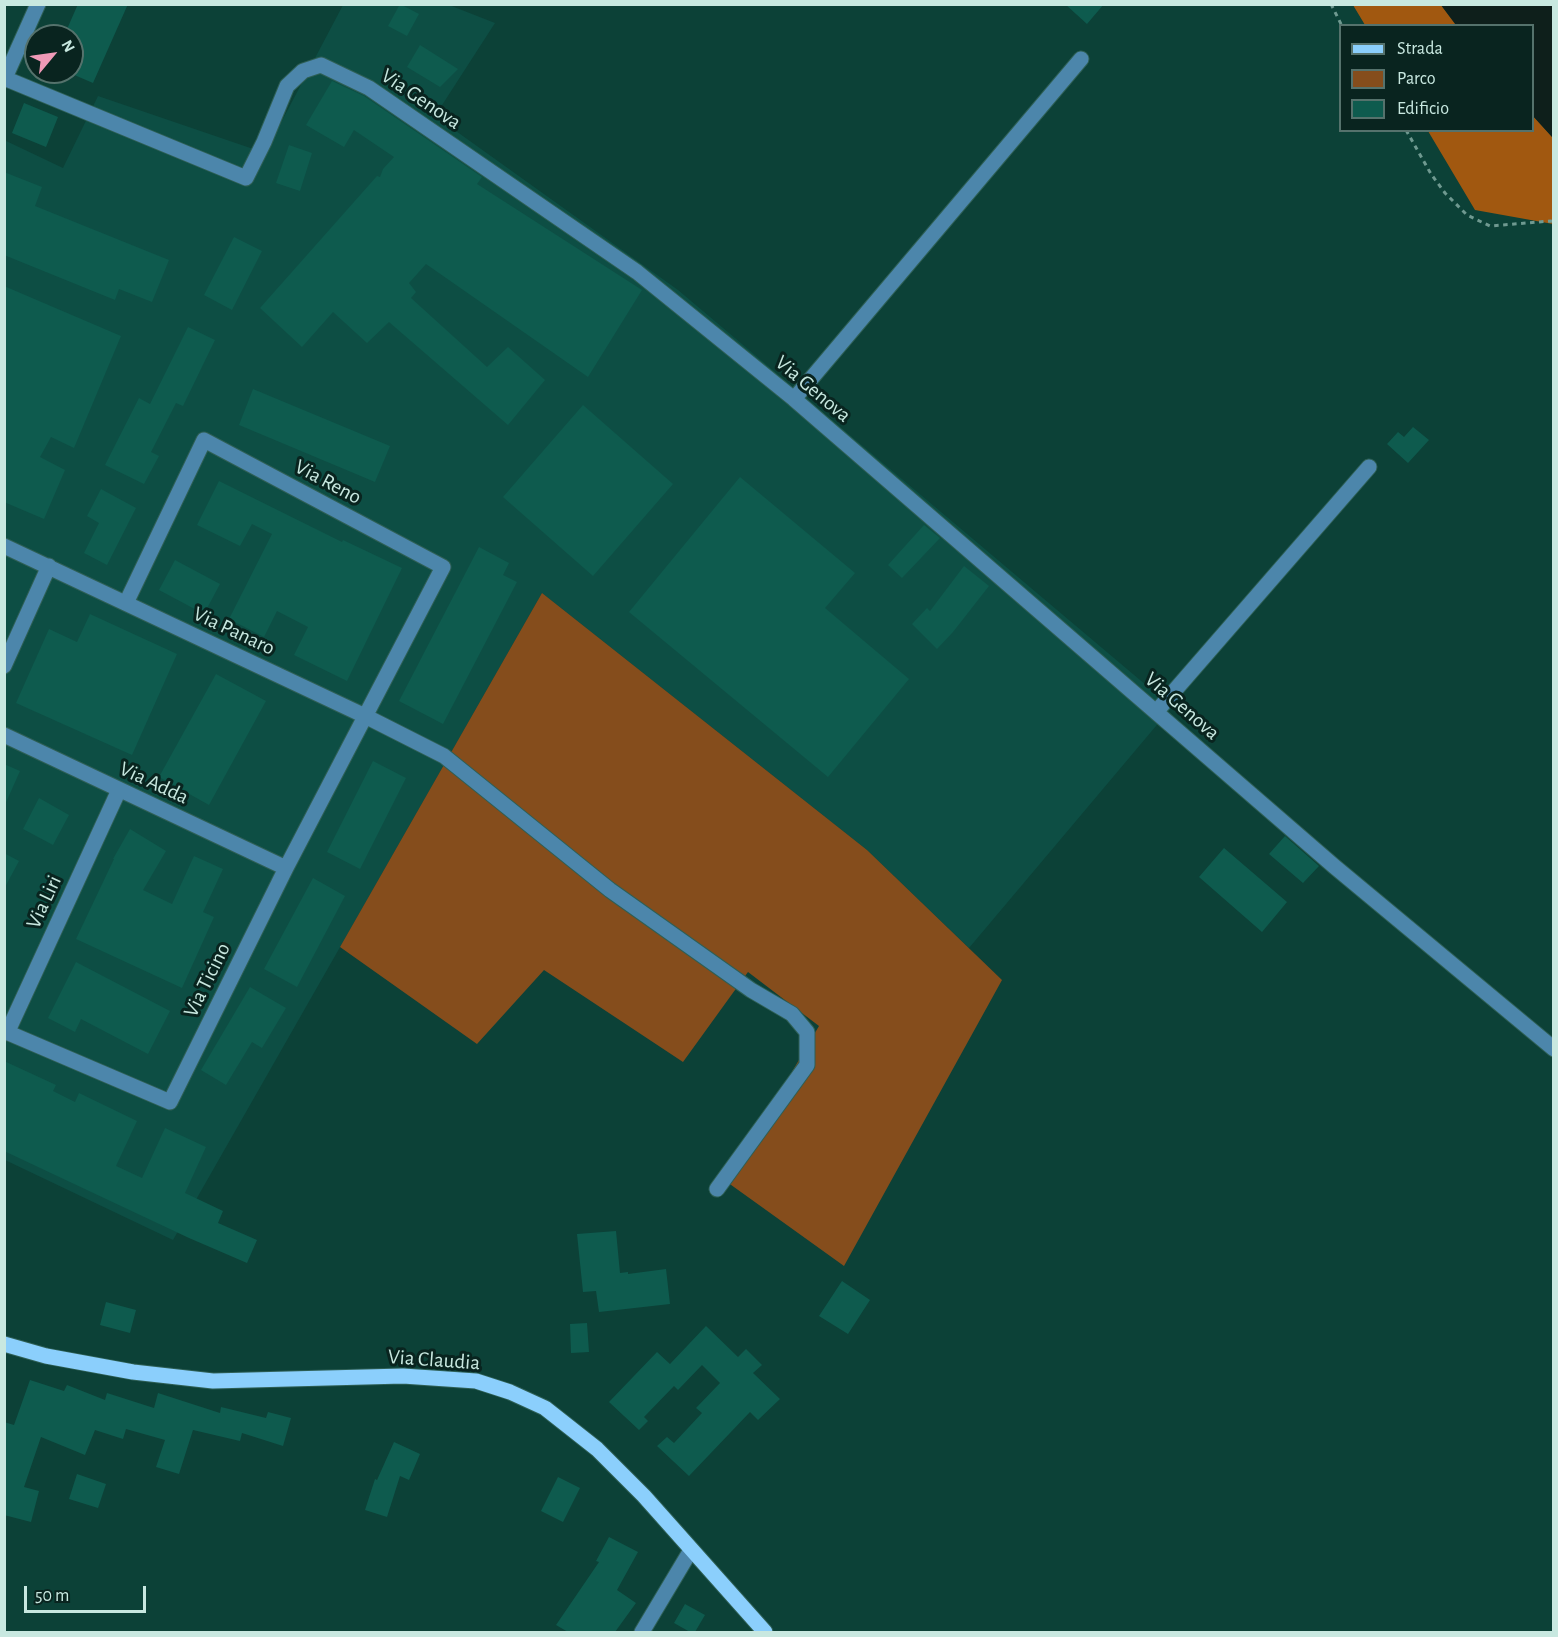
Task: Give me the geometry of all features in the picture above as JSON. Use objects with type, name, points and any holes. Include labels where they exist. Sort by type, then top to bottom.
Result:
[{"type":"main road","name":"Via Claudia","points":[[4,1344],[46,1356],[133,1372],[213,1381],[403,1376],[476,1382],[510,1392],[545,1408],[597,1449],[644,1496],[765,1632]]},
{"type":"street","points":[[5,79],[38,4]]},
{"type":"street","points":[[794,399],[1081,59]]},
{"type":"street","name":"Via Genova","points":[[5,79],[246,178],[287,86],[303,71],[321,65],[369,88],[637,272],[794,399],[1344,875],[1554,1049]]},
{"type":"street","name":"Via Reno","points":[[126,603],[204,440],[443,567],[365,717]]},
{"type":"street","points":[[1156,712],[1369,467]]},
{"type":"street","name":"Via Panaro","points":[[4,546],[444,756],[610,890],[751,990],[792,1014],[807,1032],[807,1065],[717,1189]]},
{"type":"street","points":[[4,666],[49,566]]},
{"type":"street","name":"Via Ticino","points":[[6,1032],[170,1102],[286,868],[365,717]]},
{"type":"street","name":"Via Adda","points":[[4,735],[286,868]]},
{"type":"street","name":"Via Liri","points":[[6,1032],[119,790]]},
{"type":"street","points":[[642,1632],[691,1550]]},
{"type":"path","points":[[1330,4],[1341,24]]},
{"type":"path","points":[[1407,132],[1444,194],[1467,215],[1490,226],[1551,221],[1554,223]]},
{"type":"shaded area","points":[[343,5],[449,5],[495,23],[435,116],[678,290],[1172,707],[969,948],[867,850],[542,593],[173,1240],[5,1160],[4,140],[63,168],[98,96],[265,153]]},
{"type":"shaded area","points":[[1353,5],[1441,5],[1455,24],[1364,24]]},
{"type":"shaded area","points":[[1441,5],[1553,5],[1553,138],[1534,117],[1534,24],[1455,24]]},
{"type":"shaded area","points":[[1534,117],[1553,138],[1553,224],[1475,210],[1429,132],[1534,132]]},
{"type":"green space","points":[[542,593],[867,850],[1002,980],[844,1266],[727,1182],[819,1026],[748,972],[683,1062],[544,970],[477,1044],[340,947]]},
{"type":"building","points":[[78,4],[128,4],[93,83],[84,79],[84,24],[69,24]]},
{"type":"building","points":[[400,4],[419,14],[407,36],[388,26]]},
{"type":"building","points":[[1065,4],[1104,4],[1087,24]]},
{"type":"building","points":[[420,45],[458,69],[440,87],[407,67]]},
{"type":"building","points":[[332,81],[364,96],[482,177],[477,184],[642,290],[588,377],[426,264],[409,283],[416,292],[411,298],[487,367],[508,347],[545,380],[508,425],[389,322],[367,343],[333,312],[302,347],[260,308],[377,176],[380,177],[383,169],[394,157],[354,130],[344,147],[306,125]]},
{"type":"building","points":[[24,103],[58,117],[46,147],[12,133]]},
{"type":"building","points":[[289,145],[312,153],[300,191],[276,183]]},
{"type":"building","points":[[4,172],[42,187],[35,206],[169,260],[152,302],[119,289],[115,300],[4,255]]},
{"type":"building","points":[[234,237],[262,251],[232,310],[204,295]]},
{"type":"building","points":[[4,286],[121,336],[74,448],[51,437],[40,457],[65,470],[44,519],[4,502]]},
{"type":"building","points":[[188,327],[215,340],[183,406],[176,403],[151,452],[159,456],[144,484],[105,465],[139,398],[150,404]]},
{"type":"building","points":[[253,389],[390,446],[375,482],[239,425]]},
{"type":"building","points":[[583,405],[673,484],[593,576],[503,497]]},
{"type":"building","points":[[1413,427],[1429,440],[1408,463],[1387,444],[1398,432],[1404,437]]},
{"type":"building","points":[[740,477],[855,573],[825,608],[909,679],[828,777],[629,612]]},
{"type":"building","points":[[219,481],[342,542],[343,540],[402,568],[347,681],[294,655],[308,627],[277,611],[264,637],[229,619],[272,534],[252,524],[240,546],[197,525]]},
{"type":"building","points":[[101,489],[136,508],[107,565],[84,553],[99,523],[87,516]]},
{"type":"building","points":[[924,525],[940,538],[902,578],[888,565]]},
{"type":"building","points":[[479,547],[509,563],[503,575],[517,582],[443,724],[399,701]]},
{"type":"building","points":[[175,560],[220,584],[204,614],[159,590]]},
{"type":"building","points":[[964,566],[989,586],[937,649],[912,624],[927,608],[930,611]]},
{"type":"building","points":[[90,614],[177,654],[132,755],[16,703],[49,629],[77,642]]},
{"type":"building","points":[[216,674],[266,701],[209,805],[159,777]]},
{"type":"building","points":[[373,761],[406,778],[360,869],[327,852]]},
{"type":"building","points":[[4,764],[20,771],[4,807]]},
{"type":"building","points":[[39,798],[69,815],[53,845],[23,829]]},
{"type":"building","points":[[130,829],[166,851],[143,890],[172,904],[194,856],[223,869],[203,912],[214,917],[182,988],[76,939],[113,859]]},
{"type":"building","points":[[1285,836],[1319,866],[1303,883],[1269,854]]},
{"type":"building","points":[[1224,848],[1287,902],[1262,932],[1199,877]]},
{"type":"building","points":[[4,853],[19,861],[4,889]]},
{"type":"building","points":[[313,878],[345,896],[297,987],[264,969]]},
{"type":"building","points":[[76,962],[170,1011],[148,1054],[81,1019],[75,1032],[48,1018]]},
{"type":"building","points":[[250,987],[286,1008],[262,1048],[252,1042],[226,1085],[201,1070]]},
{"type":"building","points":[[4,1061],[56,1085],[53,1091],[75,1102],[79,1093],[137,1121],[116,1166],[142,1178],[165,1128],[206,1147],[185,1193],[223,1211],[218,1223],[257,1240],[247,1263],[4,1151]]},
{"type":"building","points":[[616,1231],[620,1273],[666,1269],[670,1304],[599,1312],[596,1291],[583,1292],[577,1234]]},
{"type":"building","points":[[842,1281],[870,1300],[848,1334],[819,1316]]},
{"type":"building","points":[[106,1302],[136,1310],[130,1333],[100,1325]]},
{"type":"building","points":[[587,1323],[589,1352],[571,1353],[570,1324]]},
{"type":"building","points":[[706,1326],[738,1357],[746,1349],[762,1365],[753,1373],[780,1399],[758,1420],[750,1412],[689,1476],[657,1446],[667,1437],[674,1443],[702,1413],[696,1408],[720,1383],[702,1365],[678,1390],[674,1386],[644,1417],[648,1421],[639,1430],[609,1402],[657,1352],[670,1364]]},
{"type":"building","points":[[30,1380],[64,1391],[67,1385],[105,1400],[107,1393],[154,1408],[158,1393],[220,1413],[221,1407],[266,1418],[268,1412],[291,1418],[283,1446],[242,1433],[240,1441],[193,1430],[179,1474],[156,1467],[165,1440],[126,1429],[123,1439],[95,1430],[85,1455],[41,1437],[24,1487],[39,1491],[31,1522],[4,1515],[4,1422],[14,1425]]},
{"type":"building","points":[[394,1442],[420,1454],[409,1480],[400,1476],[387,1517],[365,1510],[375,1479],[377,1480]]},
{"type":"building","points":[[77,1474],[106,1484],[98,1508],[69,1499]]},
{"type":"building","points":[[558,1477],[580,1488],[563,1522],[541,1511]]},
{"type":"building","points":[[609,1537],[638,1552],[617,1590],[636,1603],[615,1632],[568,1632],[556,1625],[599,1562],[596,1561]]},
{"type":"building","points":[[685,1604],[705,1615],[695,1632],[690,1632],[674,1623]]}]
